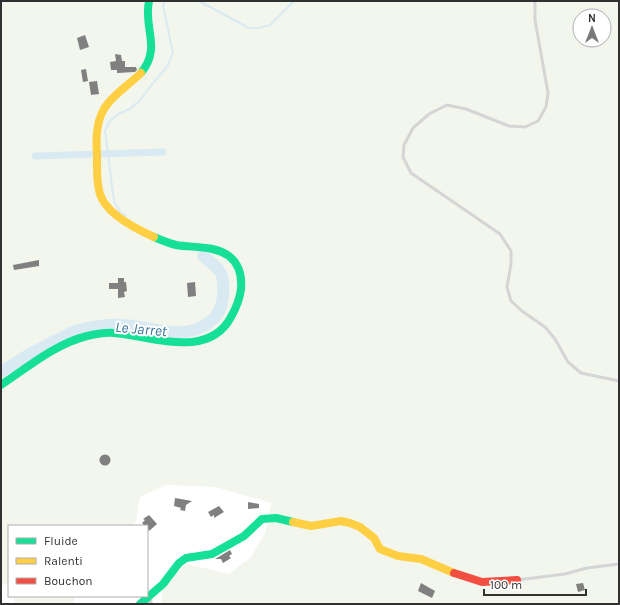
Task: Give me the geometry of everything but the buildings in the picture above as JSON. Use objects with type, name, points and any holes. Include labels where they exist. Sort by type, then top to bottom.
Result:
[{"type":"main road","points":[[1,385],[57,349],[72,341],[87,336],[101,333],[114,333],[176,343],[191,343],[204,340],[217,334],[228,325],[240,300],[242,287],[241,275],[236,264],[228,256],[218,250],[179,246],[166,242],[120,218],[106,208],[102,200],[98,178],[97,153],[100,117],[105,107],[137,78],[149,60],[152,49],[148,15],[149,1]]},
{"type":"main road","points":[[140,604],[149,600],[179,563],[186,558],[212,554],[244,536],[262,519],[276,518],[311,526],[341,521],[350,523],[360,527],[374,538],[380,549],[398,556],[422,559],[452,572],[482,582],[518,580]]},
{"type":"lane","points":[[535,1],[535,20],[548,93],[546,106],[538,121],[525,127],[509,126],[466,109],[447,105],[429,114],[413,128],[404,145],[403,156],[411,173],[500,234],[511,252],[511,264],[507,287],[510,301],[545,327],[555,339],[568,362],[581,373],[619,381]]},
{"type":"lane","points":[[518,580],[558,575],[587,568],[619,564]]},
{"type":"shaded area","points":[[1,1],[619,1],[619,604],[161,604],[162,586],[187,564],[229,574],[251,557],[266,531],[271,503],[216,487],[166,485],[140,497],[136,521],[132,525],[8,525],[8,584],[1,585]]},
{"type":"shaded area","points":[[13,597],[76,597],[72,604],[15,604]]},
{"type":"waterway","name":"Le Jarret","points":[[126,216],[120,212],[114,201],[105,131],[109,122],[118,114],[130,109],[140,100],[167,67],[173,53],[163,5],[165,1]]},
{"type":"waterway","name":"Le Jarret","points":[[199,1],[249,28],[259,28],[270,25],[294,1]]},
{"type":"waterway","points":[[35,156],[163,152]]},
{"type":"waterway","name":"Le Jarret","points":[[1,372],[49,344],[73,332],[83,329],[116,325],[186,332],[207,324],[214,319],[220,309],[223,296],[223,282],[218,269],[203,256]]},
{"type":"traffic: fast","points":[[141,73],[147,64],[150,55],[151,38],[148,20],[149,1]]},
{"type":"traffic: fast","points":[[1,385],[53,350],[64,344],[87,336],[101,333],[111,333],[161,341],[194,342],[208,338],[221,330],[231,317],[240,296],[241,280],[235,263],[223,252],[210,248],[176,245],[154,237]]},
{"type":"traffic: fast","points":[[140,604],[163,584],[179,563],[186,558],[212,554],[244,536],[262,519],[276,518],[293,522]]},
{"type":"traffic: slow","points":[[141,73],[111,99],[101,114],[97,137],[97,179],[100,194],[108,208],[122,220],[154,237]]},
{"type":"traffic: slow","points":[[293,522],[311,526],[341,521],[350,523],[360,527],[374,538],[380,549],[398,556],[421,559],[454,573]]},
{"type":"traffic: jam","points":[[454,573],[482,582],[517,580]]}]
